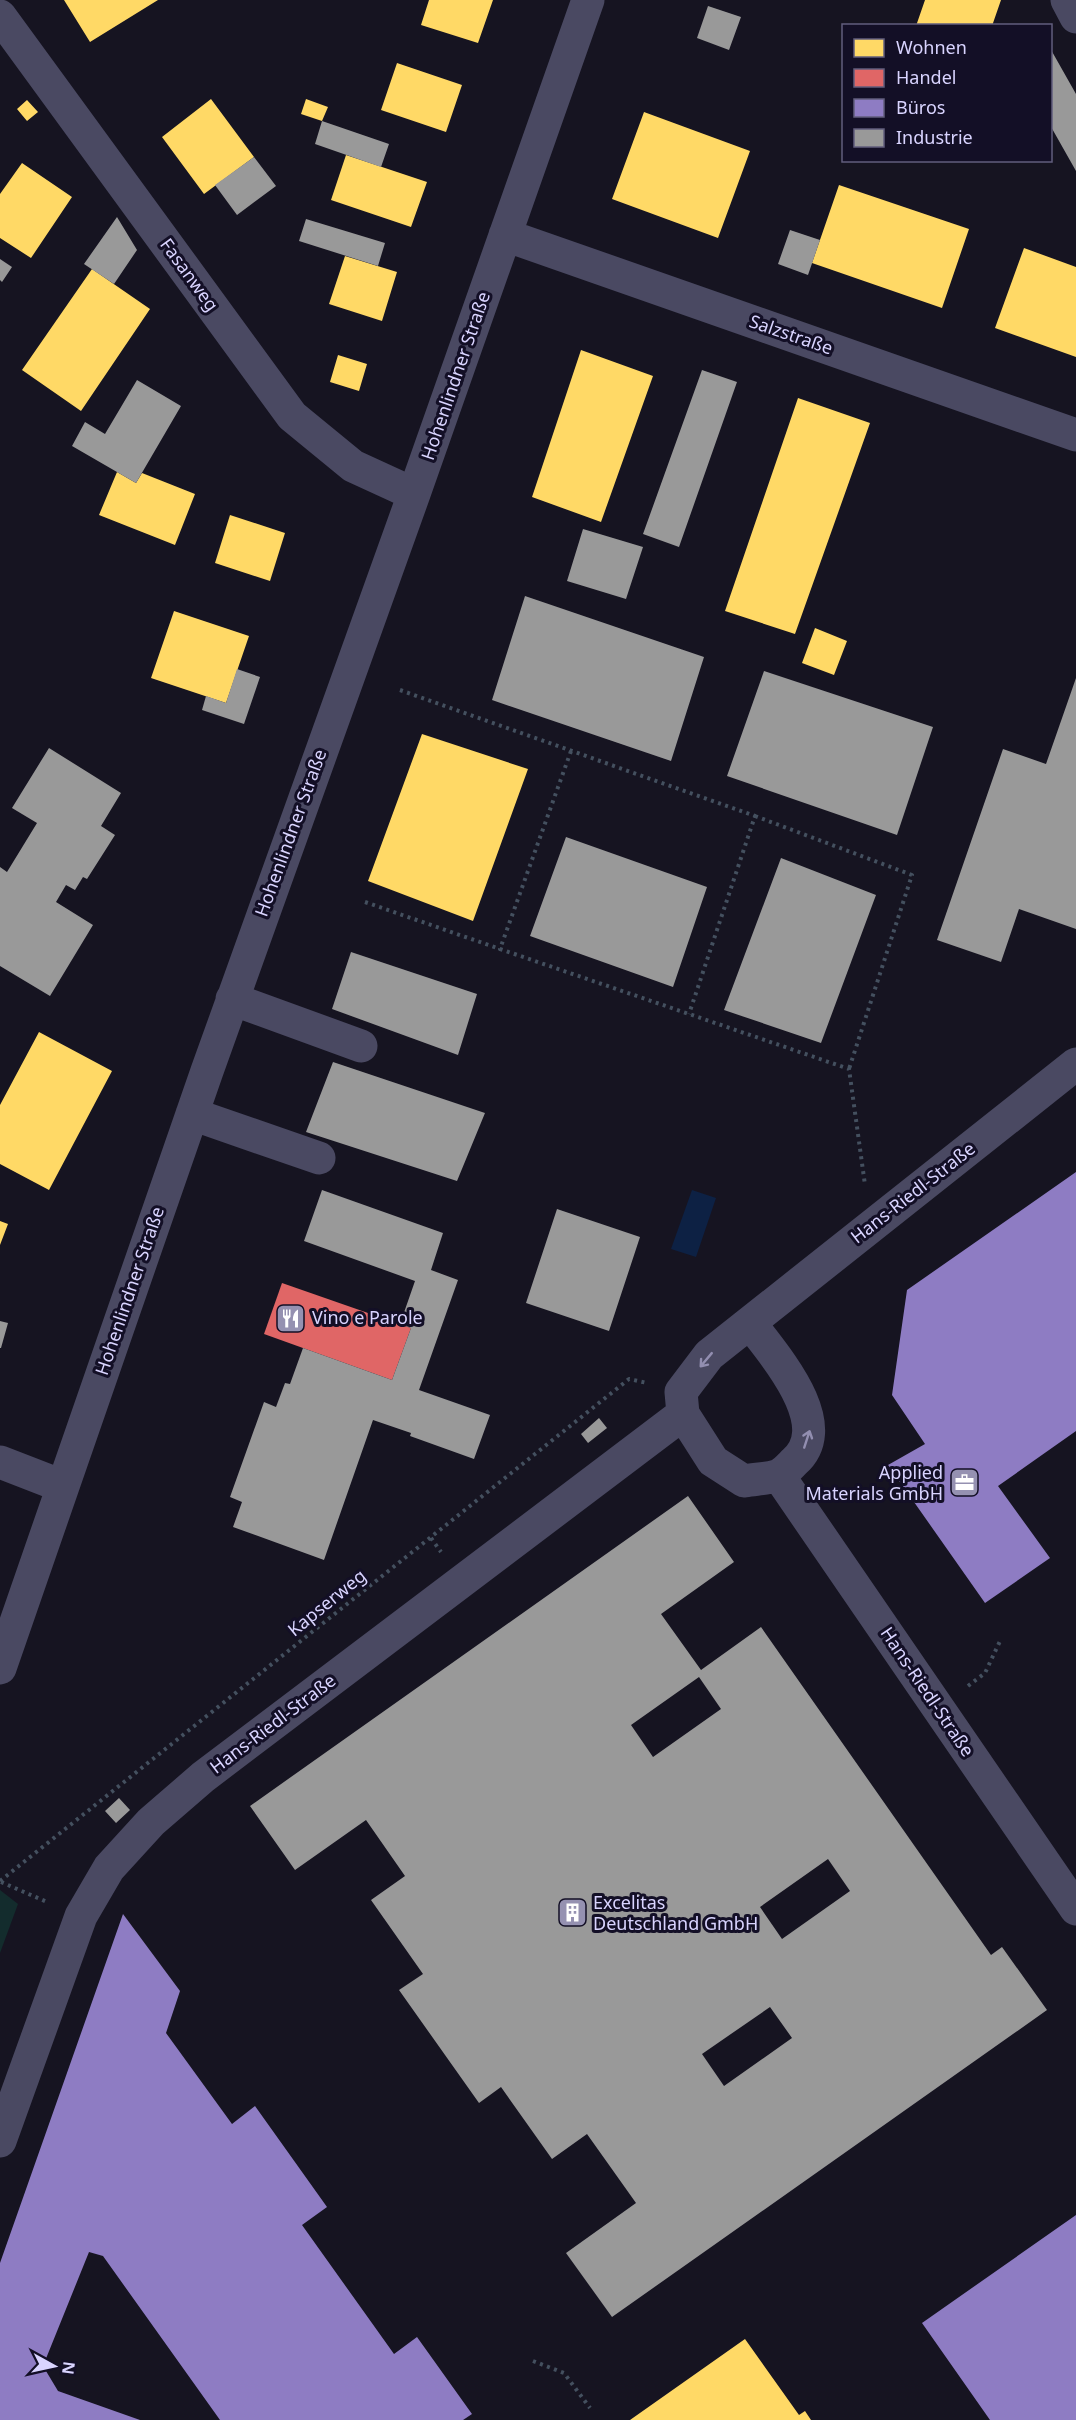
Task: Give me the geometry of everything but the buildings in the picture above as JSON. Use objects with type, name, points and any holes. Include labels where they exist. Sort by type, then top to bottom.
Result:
[{"type":"street","name":"Hohenlindner Straße","points":[[0,1668],[232,999],[414,494],[588,0]]},
{"type":"street","points":[[1067,0],[1076,17]]},
{"type":"street","name":"Fasanweg","points":[[0,16],[292,416],[353,466],[414,494]]},
{"type":"street","name":"Salzstraße","points":[[505,235],[1076,435]]},
{"type":"street","points":[[232,999],[362,1046]]},
{"type":"street","name":"Hans-Riedl-Straße","points":[[0,2141],[81,1916],[109,1868],[151,1822],[203,1778],[682,1403],[709,1355],[1076,1064]]},
{"type":"street","points":[[192,1114],[319,1158]]},
{"type":"street","points":[[682,1403],[713,1461],[744,1480],[779,1476],[802,1456],[811,1428],[804,1402],[750,1323]]},
{"type":"street","points":[[0,1462],[62,1486]]},
{"type":"street","name":"Hans-Riedl-Straße","points":[[779,1476],[1076,1909]]},
{"type":"path","points":[[400,690],[755,816],[912,875],[849,1069],[871,1226]]},
{"type":"path","points":[[500,949],[571,750]]},
{"type":"path","points":[[689,1014],[755,816]]},
{"type":"path","points":[[365,902],[849,1069]]},
{"type":"path","name":"Kapserweg","points":[[0,1882],[629,1379],[682,1403]]},
{"type":"path","points":[[938,1707],[985,1673],[1001,1640]]},
{"type":"path","points":[[0,1882],[81,1916]]},
{"type":"path","points":[[533,2361],[564,2373],[590,2408]]},
{"type":"green space","points":[[0,1890],[18,1904],[0,1953]]},
{"type":"water","points":[[692,1190],[716,1198],[696,1257],[671,1249]]},
{"type":"place","name":"Vino e Parole","points":[[291,1318]]},
{"type":"place","name":"Applied Materials GmbH","points":[[964,1483]]},
{"type":"place","name":"Excelitas Deutschland GmbH","points":[[572,1913]]}]
